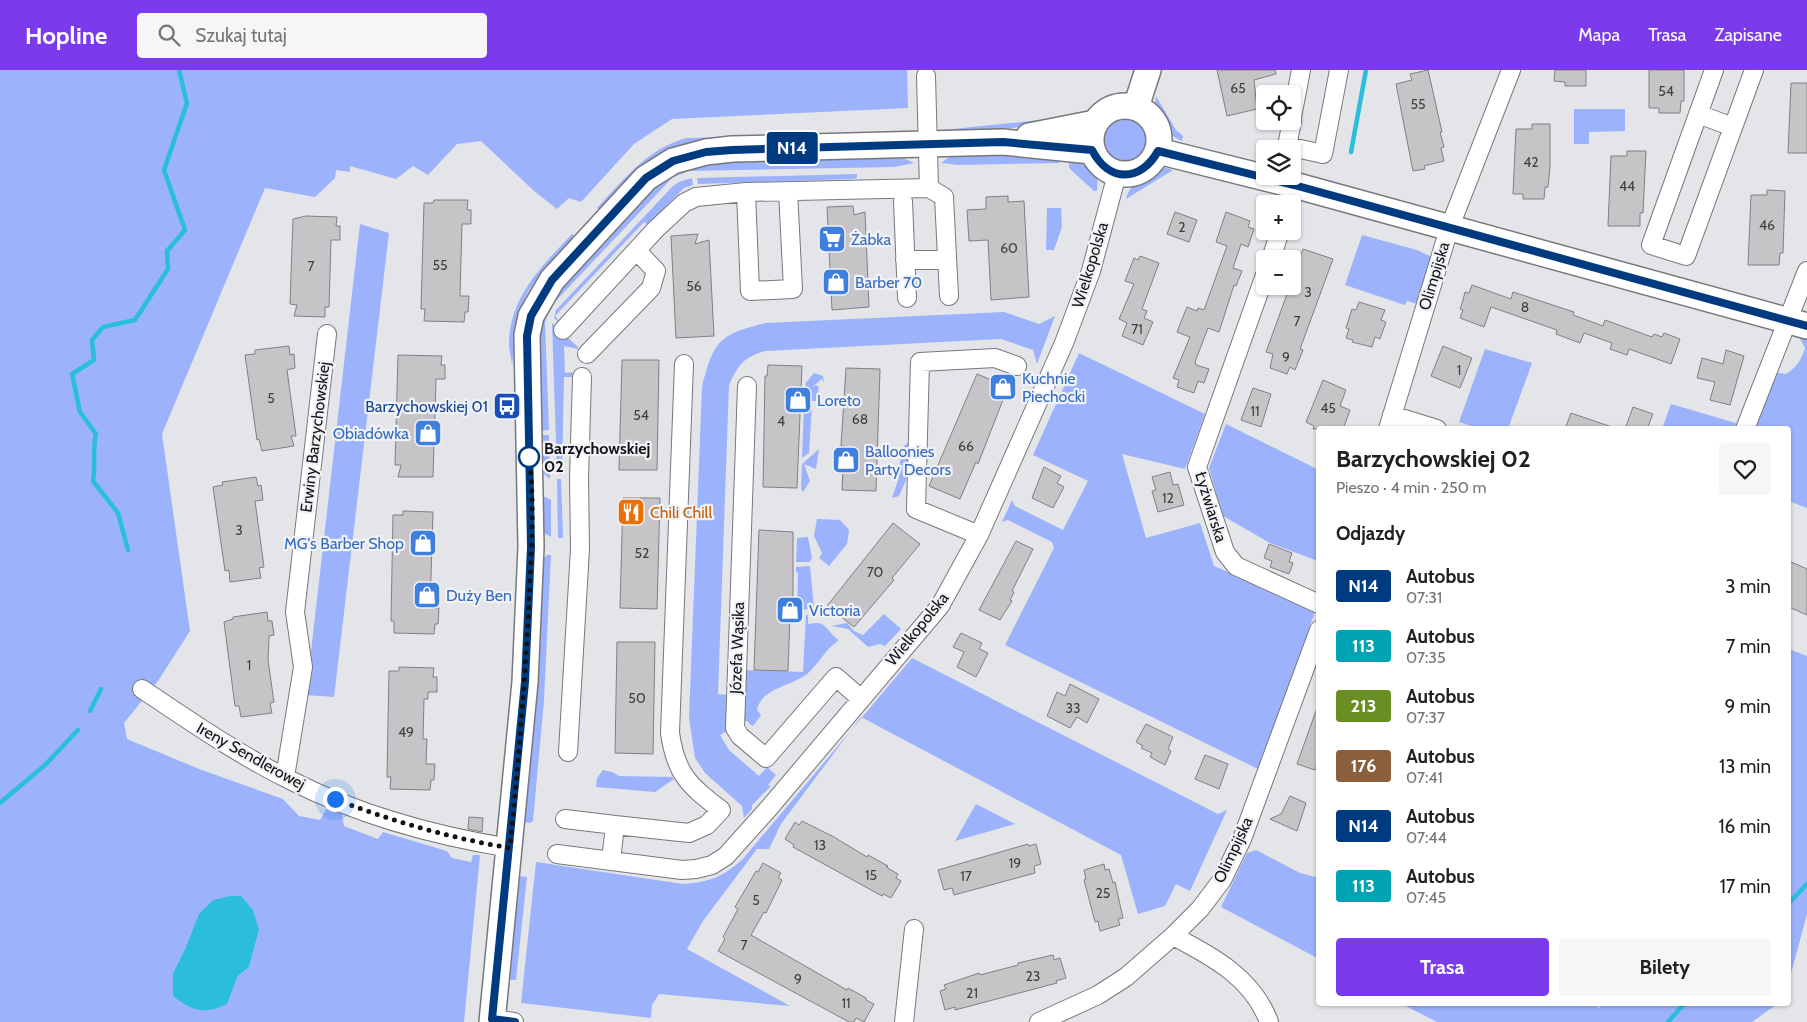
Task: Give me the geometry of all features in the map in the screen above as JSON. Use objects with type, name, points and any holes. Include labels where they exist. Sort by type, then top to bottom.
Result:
[{"type":"street","points":[[1136,108],[1148,70]]},
{"type":"street","points":[[1298,85],[1301,70]]},
{"type":"street","points":[[1290,130],[1287,146],[1323,154],[1339,70]]},
{"type":"street","name":"Olimpijska","points":[[1390,422],[1449,229],[1511,70]]},
{"type":"street","points":[[1714,70],[1651,245],[1686,256],[1754,70]]},
{"type":"street","points":[[926,76],[929,188]]},
{"type":"street","points":[[1124,106],[1136,108],[1148,114],[1156,125],[1160,137],[1158,151],[1152,162],[1142,170],[1130,174],[1117,174],[1106,169],[1098,161],[1092,150],[1091,137],[1095,124],[1103,114],[1113,108],[1124,106]]},
{"type":"street","points":[[1698,114],[1733,128]]},
{"type":"street","points":[[1003,142],[1095,124]]},
{"type":"street","points":[[500,1021],[510,848],[525,682],[531,564],[527,343],[531,316],[552,280],[646,178],[673,161],[706,152],[1003,142],[1092,150]]},
{"type":"street","points":[[1158,151],[1292,194],[1449,229],[1798,324]]},
{"type":"street","name":"Wielkopolska","points":[[557,854],[696,870],[712,865],[726,856],[940,606],[979,535],[1077,308],[1090,270],[1117,174]]},
{"type":"street","points":[[563,330],[684,203],[707,194],[929,188],[944,198],[949,296]]},
{"type":"street","points":[[746,192],[750,291],[793,289],[788,191]]},
{"type":"street","points":[[903,202],[907,298]]},
{"type":"street","points":[[588,354],[652,288],[656,271],[637,251]]},
{"type":"street","points":[[905,260],[948,260]]},
{"type":"street","points":[[1746,426],[1798,324],[1807,271]]},
{"type":"street","name":"Łyżwiarska","points":[[1258,295],[1197,467],[1225,552],[1230,560],[1236,566],[1316,603]]},
{"type":"street","name":"Erwiny Barzychowskiej","points":[[285,777],[303,667],[295,612],[327,334]]},
{"type":"street","points":[[979,535],[916,510],[920,362],[995,358],[1017,366]]},
{"type":"street","points":[[566,819],[689,833],[706,825],[721,810],[697,791],[680,771],[673,755],[670,733],[684,364]]},
{"type":"street","points":[[568,752],[580,549],[579,478],[582,377]]},
{"type":"street","name":"Józefa Wąsika","points":[[747,386],[735,728],[740,736],[766,758],[836,677],[860,698]]},
{"type":"street","points":[[1390,422],[1417,426]]},
{"type":"street","name":"Olimpijska","points":[[1039,1022],[1098,995],[1126,978],[1174,936],[1200,908],[1222,880],[1242,839],[1316,638]]},
{"type":"street","name":"Ireny Sendlerowej","points":[[142,689],[224,743],[285,777],[370,813],[442,834],[510,848]]},
{"type":"street","points":[[611,861],[615,825]]},
{"type":"street","points":[[904,1022],[914,930]]},
{"type":"street","points":[[1174,936],[1209,954],[1229,968],[1260,1003],[1268,1022]]},
{"type":"shaded area","points":[[0,70],[907,70],[908,108],[672,119],[634,144],[581,202],[569,198],[557,209],[534,191],[481,141],[457,144],[428,175],[413,166],[396,179],[350,166],[350,172],[336,170],[335,178],[315,197],[265,188],[162,434],[190,631],[158,681],[124,723],[127,739],[199,769],[283,799],[299,816],[320,820],[330,803],[341,809],[344,826],[378,839],[383,832],[447,851],[452,858],[471,862],[473,855],[480,855],[464,1022],[0,1022]],"holes":[[[259,930],[249,967],[238,976],[227,1004],[173,973],[186,947]]]},
{"type":"shaded area","points":[[1156,96],[1176,130],[1183,136],[1182,141],[1171,134],[1162,123],[1156,110]]},
{"type":"shaded area","points":[[1574,109],[1625,109],[1625,131],[1589,132],[1589,144],[1574,144]]},
{"type":"shaded area","points":[[1058,118],[1059,122],[956,135],[943,130]]},
{"type":"shaded area","points":[[1129,119],[1137,122],[1143,128],[1146,140],[1143,152],[1137,158],[1121,161],[1113,158],[1107,152],[1104,136],[1107,128],[1113,122]]},
{"type":"shaded area","points":[[911,132],[909,134],[688,143],[674,147],[650,161],[600,211],[597,208],[637,166],[660,149],[687,138]]},
{"type":"shaded area","points":[[1060,152],[1059,163],[959,165],[941,163],[952,155]]},
{"type":"shaded area","points":[[1069,152],[1089,159],[1098,175],[1097,191],[1094,191],[1069,168]]},
{"type":"shaded area","points":[[899,156],[914,163],[894,167],[688,171],[672,178],[551,306],[545,322],[549,430],[539,431],[538,330],[551,295],[664,176],[705,162]]},
{"type":"shaded area","points":[[1166,168],[1173,170],[1126,199],[1131,188],[1141,178],[1153,171]]},
{"type":"shaded area","points":[[857,174],[857,178],[851,179],[698,184],[697,178]]},
{"type":"shaded area","points":[[692,178],[693,185],[684,188],[648,225],[644,222],[555,316],[564,327],[554,318],[556,310],[673,186]]},
{"type":"shaded area","points":[[1047,208],[1061,208],[1062,227],[1054,250],[1046,250]]},
{"type":"shaded area","points":[[360,224],[389,233],[334,697],[306,695]]},
{"type":"shaded area","points":[[572,234],[576,237],[541,274],[522,305],[516,329],[512,367],[509,345],[510,328],[521,297],[539,271]]},
{"type":"shaded area","points":[[1362,235],[1417,250],[1434,258],[1417,304],[1407,301],[1405,305],[1345,285]]},
{"type":"shaded area","points":[[1004,312],[1039,324],[1055,316],[1037,364],[1033,350],[1001,339],[765,351],[751,356],[742,363],[729,385],[718,694],[730,695],[730,730],[720,735],[729,750],[759,776],[767,767],[776,775],[768,785],[771,786],[752,805],[752,809],[744,818],[742,806],[705,773],[695,758],[689,718],[702,387],[715,349],[728,336],[737,331],[765,323]]},
{"type":"shaded area","points":[[552,323],[578,347],[578,349],[564,346],[565,373],[572,372],[572,377],[564,377],[562,475],[557,474]]},
{"type":"shaded area","points":[[1799,337],[1807,339],[1807,508],[1791,502],[1791,426],[1752,426],[1774,372],[1786,374],[1793,369],[1800,360],[1805,348]]},
{"type":"shaded area","points":[[1485,349],[1532,363],[1509,426],[1472,426],[1459,422]]},
{"type":"shaded area","points":[[1079,353],[1205,414],[1185,469],[1122,454],[1146,538],[1200,523],[1214,566],[1316,609],[1258,769],[1005,645],[1054,548],[1052,542],[1008,520],[1002,522],[1012,500],[1015,506],[1063,530],[1088,481],[1033,455]]},
{"type":"shaded area","points":[[814,373],[823,376],[824,383],[822,379],[812,387],[816,385],[819,387],[816,401],[812,401],[805,384]]},
{"type":"shaded area","points":[[1671,404],[1736,423],[1735,426],[1663,426]]},
{"type":"shaded area","points":[[804,405],[812,405],[809,453],[802,458]]},
{"type":"shaded area","points":[[1226,424],[1316,469],[1316,560],[1270,543],[1223,516],[1209,468]]},
{"type":"shaded area","points":[[542,435],[549,435],[550,479],[544,474]]},
{"type":"shaded area","points":[[911,440],[911,469],[899,496],[892,498],[899,477],[901,449]]},
{"type":"shaded area","points":[[819,449],[816,469],[804,464],[810,481],[803,492],[801,489],[802,464]]},
{"type":"shaded area","points":[[557,479],[561,479],[563,538],[558,538]]},
{"type":"shaded area","points":[[543,496],[551,500],[551,537],[544,533],[541,528]]},
{"type":"shaded area","points":[[817,519],[840,520],[849,530],[847,544],[829,566],[819,558],[822,553],[814,536]]},
{"type":"shaded area","points":[[808,537],[812,558],[810,562],[796,562],[797,538]]},
{"type":"shaded area","points":[[547,555],[551,555],[544,700],[533,821],[530,823],[523,822],[543,559]]},
{"type":"shaded area","points":[[810,566],[814,608],[797,611],[798,573],[796,572],[796,567]]},
{"type":"shaded area","points":[[884,614],[901,629],[885,646],[880,644],[868,647],[848,629],[831,626],[847,623],[854,631],[863,635]]},
{"type":"shaded area","points":[[806,615],[808,615],[808,624],[820,623],[839,640],[807,674],[764,697],[757,710],[761,715],[754,725],[752,726],[747,721],[741,721],[745,670],[803,672]]},
{"type":"shaded area","points":[[1791,650],[1807,656],[1807,914],[1791,974]]},
{"type":"shaded area","points":[[912,658],[1218,814],[1227,810],[1190,891],[1176,884],[1165,906],[1138,914],[1121,855],[862,717]]},
{"type":"shaded area","points":[[850,731],[781,824],[769,849],[757,849],[703,921],[687,949],[790,1006],[659,994],[652,1005],[651,1018],[521,1003],[536,862],[683,884],[715,878],[742,860]]},
{"type":"shaded area","points":[[603,770],[619,776],[672,777],[674,779],[655,792],[596,787],[597,778]]},
{"type":"shaded area","points":[[976,804],[1015,824],[955,841]]},
{"type":"shaded area","points":[[1256,850],[1300,873],[1316,877],[1316,957],[1221,907],[1247,853]]},
{"type":"shaded area","points":[[517,876],[527,877],[516,980],[506,979]]},
{"type":"shaded area","points":[[241,896],[253,910],[259,930],[249,967],[238,976],[227,1004],[212,1010],[198,1010],[186,1005],[173,996],[173,973],[199,914],[213,900]]},
{"type":"shaded area","points":[[1406,1006],[1596,1006],[1600,1008],[1600,1006],[1774,1006],[1752,1022],[1437,1022]]},
{"type":"building","points":[[1217,70],[1275,70],[1276,74],[1254,80],[1256,109],[1227,116]]},
{"type":"building","points":[[1428,70],[1442,132],[1440,132],[1444,147],[1441,148],[1444,161],[1424,166],[1425,169],[1413,171],[1396,84],[1412,80],[1410,74]]},
{"type":"building","points":[[1555,70],[1586,70],[1586,86],[1565,86],[1565,82],[1554,81]]},
{"type":"building","points":[[1649,70],[1684,70],[1684,101],[1681,101],[1680,113],[1659,113],[1659,108],[1649,108]]},
{"type":"building","points":[[1791,83],[1807,83],[1807,153],[1788,153]]},
{"type":"building","points":[[1532,124],[1550,124],[1550,167],[1548,187],[1545,187],[1544,199],[1523,199],[1523,194],[1513,194],[1516,129],[1532,129]]},
{"type":"building","points":[[1627,151],[1646,151],[1643,213],[1640,213],[1640,226],[1608,226],[1611,156],[1627,156]]},
{"type":"building","points":[[1767,190],[1785,191],[1783,253],[1780,253],[1779,265],[1748,265],[1751,195],[1767,195]]},
{"type":"building","points":[[1008,196],[1008,202],[1024,201],[1029,297],[991,300],[988,240],[969,241],[967,210],[986,209],[986,197]]},
{"type":"building","points":[[434,200],[468,200],[467,210],[471,210],[471,224],[462,224],[460,296],[469,296],[468,312],[465,312],[464,322],[424,321],[425,309],[421,309],[424,203],[433,203]]},
{"type":"building","points":[[853,206],[854,215],[865,212],[869,307],[832,310],[827,207]]},
{"type":"building","points":[[1175,212],[1197,220],[1189,242],[1167,234]]},
{"type":"building","points":[[1226,212],[1250,221],[1248,227],[1254,229],[1248,247],[1241,244],[1233,268],[1242,271],[1236,286],[1234,285],[1219,332],[1208,328],[1195,362],[1196,365],[1209,369],[1204,383],[1198,381],[1194,393],[1177,387],[1179,380],[1173,378],[1190,337],[1177,332],[1187,307],[1197,311],[1198,308],[1204,310],[1227,246],[1216,242]]},
{"type":"building","points":[[306,216],[337,217],[336,226],[340,226],[340,240],[331,240],[329,307],[325,307],[325,317],[294,316],[297,305],[290,304],[293,219]]},
{"type":"building","points":[[698,234],[695,244],[709,240],[714,336],[676,338],[671,236]]},
{"type":"building","points":[[1303,249],[1333,259],[1300,349],[1303,350],[1295,370],[1290,367],[1287,374],[1270,368],[1273,354],[1266,352],[1287,295],[1301,295],[1301,254]]},
{"type":"building","points":[[1140,256],[1159,263],[1142,309],[1147,311],[1144,318],[1153,322],[1143,345],[1122,336],[1127,323],[1119,319],[1134,284],[1125,281],[1134,258],[1138,260]]},
{"type":"building","points":[[1472,285],[1511,299],[1513,292],[1574,312],[1573,315],[1603,326],[1605,320],[1652,337],[1654,334],[1662,337],[1664,333],[1680,339],[1671,364],[1629,349],[1627,355],[1610,349],[1612,343],[1584,333],[1580,343],[1556,334],[1557,330],[1491,307],[1484,327],[1460,318],[1463,310],[1460,309],[1465,292],[1469,293]]},
{"type":"building","points":[[1359,302],[1385,310],[1381,320],[1386,322],[1380,339],[1375,337],[1372,347],[1352,342],[1353,340],[1346,338],[1349,329],[1346,328],[1352,309],[1356,310]]},
{"type":"building","points":[[289,346],[290,355],[294,354],[295,368],[287,370],[296,436],[291,436],[294,446],[262,451],[259,439],[257,440],[245,355],[255,354],[255,350]]},
{"type":"building","points":[[1443,346],[1472,358],[1460,388],[1431,376]]},
{"type":"building","points":[[1726,350],[1744,356],[1730,405],[1710,400],[1715,382],[1697,378],[1702,358],[1723,364]]},
{"type":"building","points":[[398,355],[442,356],[441,365],[445,365],[445,379],[436,379],[433,477],[398,477],[401,465],[395,465]]},
{"type":"building","points":[[622,360],[659,360],[657,470],[619,470]]},
{"type":"building","points":[[768,365],[802,366],[797,488],[763,487],[765,376],[767,376]]},
{"type":"building","points":[[846,368],[880,369],[876,491],[842,490],[844,446],[841,446]]},
{"type":"building","points":[[977,374],[1008,387],[978,464],[976,462],[960,499],[929,486]]},
{"type":"building","points":[[1323,380],[1346,390],[1340,406],[1350,410],[1344,426],[1316,426],[1316,429],[1313,429],[1314,426],[1306,422]]},
{"type":"building","points":[[1253,388],[1271,394],[1261,427],[1241,420]]},
{"type":"building","points":[[1633,407],[1653,414],[1648,426],[1626,426]]},
{"type":"building","points":[[1571,413],[1609,426],[1566,426]]},
{"type":"building","points":[[1044,467],[1061,476],[1057,483],[1064,487],[1053,508],[1032,498]]},
{"type":"building","points":[[1170,472],[1173,485],[1178,484],[1184,505],[1158,512],[1152,491],[1156,490],[1152,477]]},
{"type":"building","points":[[256,477],[258,486],[261,485],[263,500],[255,501],[264,567],[259,568],[261,578],[230,582],[229,570],[225,571],[213,487],[223,485],[222,482]]},
{"type":"building","points":[[623,498],[660,498],[657,609],[620,608]]},
{"type":"building","points":[[403,511],[433,512],[430,608],[439,608],[438,624],[435,624],[434,634],[394,633],[394,621],[391,621],[393,515],[403,515]]},
{"type":"building","points":[[893,523],[920,544],[892,578],[894,580],[854,627],[827,606]]},
{"type":"building","points":[[759,530],[793,532],[793,615],[790,615],[788,671],[754,670]]},
{"type":"building","points":[[1016,541],[1033,549],[1012,591],[1014,592],[1010,600],[1012,601],[1000,620],[979,610]]},
{"type":"building","points":[[1269,544],[1292,553],[1289,562],[1293,563],[1289,574],[1270,567],[1272,561],[1264,558]]},
{"type":"building","points":[[1791,562],[1807,569],[1807,615],[1791,608]]},
{"type":"building","points":[[267,612],[268,621],[272,621],[274,635],[269,636],[268,660],[274,702],[270,703],[272,713],[241,717],[239,706],[235,706],[224,622],[233,619],[233,617]]},
{"type":"building","points":[[961,633],[982,643],[979,649],[988,653],[976,677],[957,667],[964,652],[953,647]]},
{"type":"building","points":[[617,642],[655,642],[653,754],[615,753]]},
{"type":"building","points":[[399,667],[434,668],[433,677],[437,677],[437,692],[428,692],[428,699],[424,699],[423,739],[427,739],[426,764],[435,764],[434,780],[431,780],[430,790],[390,789],[391,777],[387,777],[389,671],[399,671]]},
{"type":"building","points":[[1070,684],[1099,699],[1087,723],[1077,717],[1070,728],[1047,716],[1057,692],[1065,696]]},
{"type":"building","points":[[1316,711],[1316,767],[1315,770],[1297,764]]},
{"type":"building","points":[[1146,724],[1173,737],[1168,749],[1171,751],[1165,765],[1150,757],[1152,753],[1141,748],[1143,746],[1136,742]]},
{"type":"building","points":[[1205,755],[1228,764],[1219,789],[1195,779]]},
{"type":"building","points":[[1290,796],[1306,803],[1297,831],[1270,819],[1281,814]]},
{"type":"building","points":[[469,817],[483,818],[482,832],[468,829]]},
{"type":"building","points":[[802,821],[834,837],[867,857],[868,855],[888,866],[886,867],[898,874],[896,878],[901,881],[891,898],[883,894],[882,896],[793,847],[794,845],[785,839],[795,822],[799,825]]},
{"type":"building","points":[[1028,844],[1029,846],[1036,844],[1041,864],[1034,866],[1035,873],[954,895],[952,888],[944,890],[938,870]]},
{"type":"building","points":[[763,863],[781,873],[778,878],[782,880],[766,913],[764,912],[751,935],[874,1004],[864,1022],[856,1018],[854,1022],[849,1022],[718,951],[725,939],[723,937],[738,909],[735,907],[756,871],[758,872]]},
{"type":"building","points":[[1104,864],[1105,870],[1109,869],[1113,883],[1115,882],[1123,918],[1118,919],[1120,925],[1100,931],[1098,921],[1095,922],[1084,880],[1086,879],[1084,870]]},
{"type":"building","points":[[1053,955],[1054,960],[1060,958],[1066,978],[1056,981],[1057,983],[955,1010],[955,1007],[945,1010],[940,991],[946,989],[944,985],[979,973],[980,975],[1018,965],[1018,963]]},
{"type":"waterway","points":[[128,550],[118,513],[93,481],[96,434],[80,412],[72,374],[94,360],[92,340],[103,327],[135,320],[168,269],[167,251],[185,230],[164,170],[187,103],[179,70]]},
{"type":"waterway","points":[[1351,152],[1366,70]]},
{"type":"waterway","points":[[90,711],[101,689]]},
{"type":"waterway","points":[[0,803],[45,765],[78,730]]},
{"type":"waterway","points":[[1791,901],[1807,884]]},
{"type":"waterway","points":[[1668,1022],[1682,1006]]},
{"type":"bus line","name":"N14","points":[[515,1022],[492,1019],[525,682],[531,547],[527,336],[531,316],[552,280],[646,178],[673,161],[706,152],[732,150],[1003,142],[1092,150],[1098,161],[1106,169],[1117,174],[1130,174],[1142,170],[1152,162],[1158,151],[1294,185],[1807,326]]},
{"type":"place","name":"Żabka","points":[[832,239]]},
{"type":"place","name":"Barber 70","points":[[836,282]]},
{"type":"place","name":"Kuchnie Piechocki","points":[[1003,387]]},
{"type":"place","name":"Loreto","points":[[798,400]]},
{"type":"place","name":"Barzychowskiej 01","points":[[507,406]]},
{"type":"place","name":"Obiadówka","points":[[428,433]]},
{"type":"place","name":"Barzychowskiej 02","points":[[529,457]]},
{"type":"place","name":"Balloonies Party Decors","points":[[846,460]]},
{"type":"place","name":"Chili Chill","points":[[631,512]]},
{"type":"place","name":"MG's Barber Shop","points":[[423,543]]},
{"type":"place","name":"Duży Ben","points":[[427,595]]},
{"type":"place","name":"Victoria","points":[[790,610]]},
{"type":"route","points":[[335,799],[370,813],[442,834],[510,848],[525,682],[528,623],[531,547],[529,457]]}]
